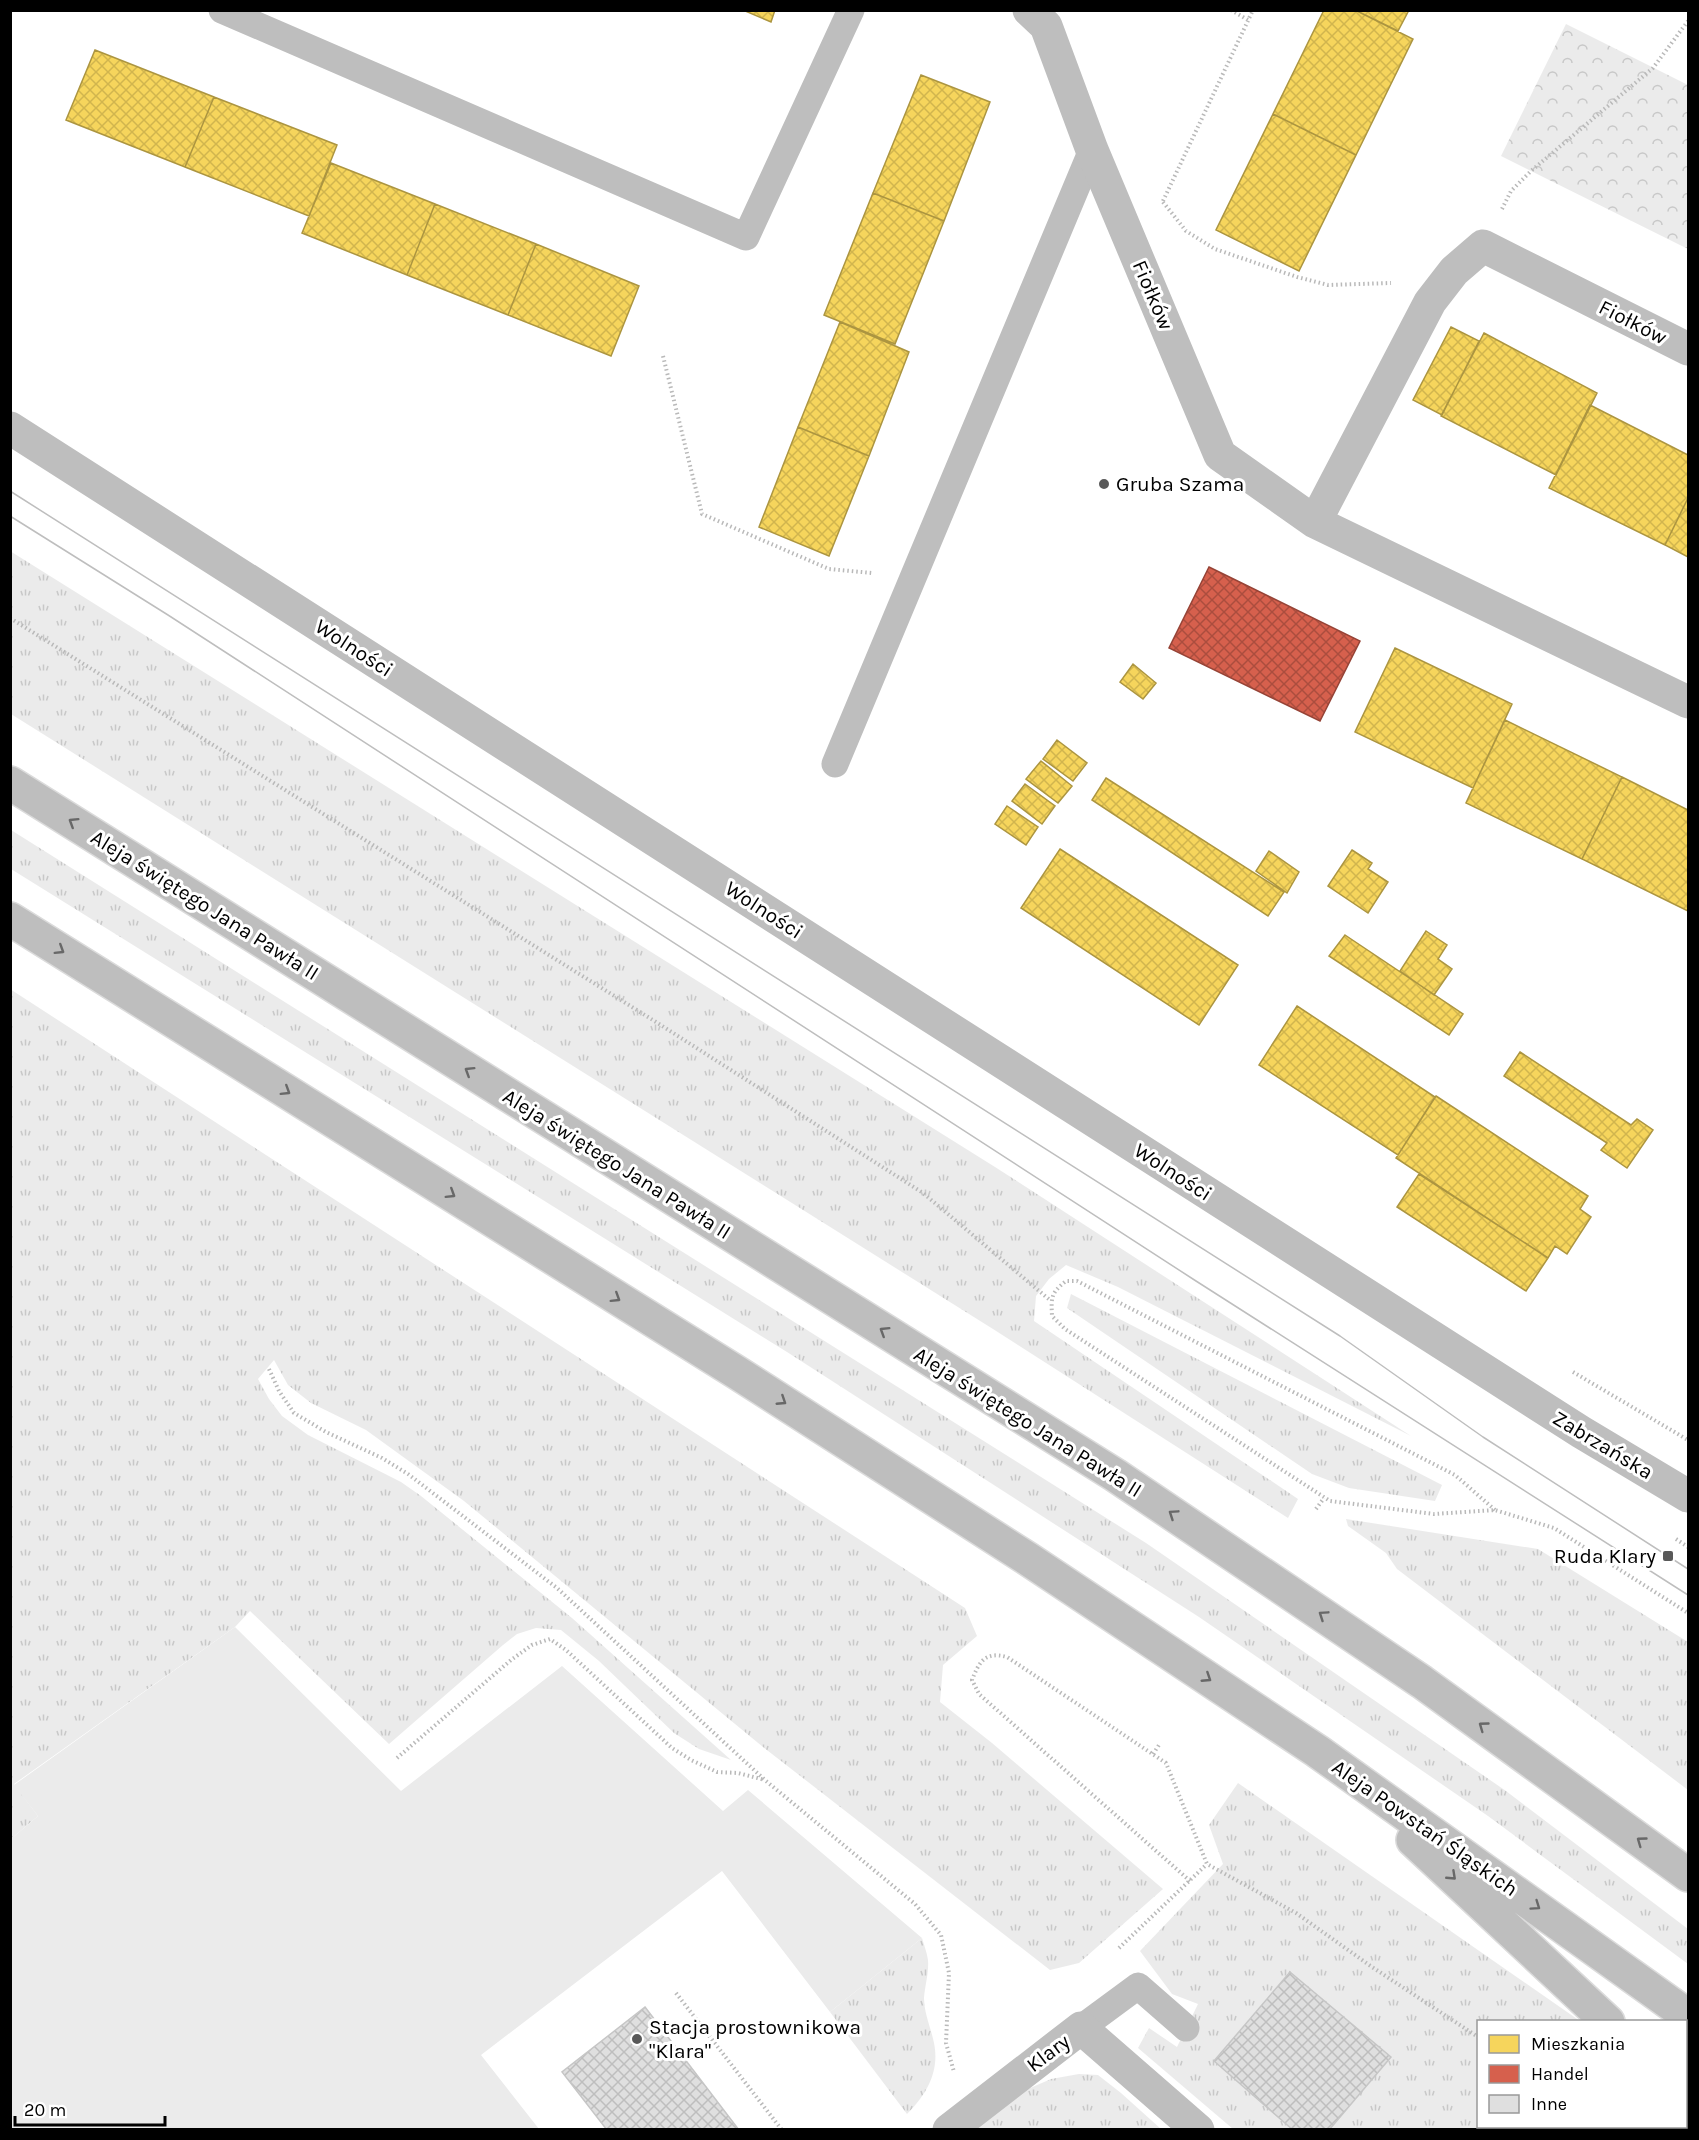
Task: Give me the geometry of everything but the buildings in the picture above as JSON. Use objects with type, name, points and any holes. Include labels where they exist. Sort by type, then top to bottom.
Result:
[{"type":"main road","name":"Fiołków","points":[[1045,16],[1092,150],[1220,456],[1315,522],[1689,702]]},
{"type":"main road","name":"Fiołków","points":[[1483,246],[1689,350]]},
{"type":"main road","points":[[1315,522],[1430,302],[1454,271],[1483,246]]},
{"type":"main road","name":"Wolności","points":[[10,428],[1517,1392]]},
{"type":"main road","name":"Aleja świętego Jana Pawła II","points":[[10,783],[1115,1475],[1422,1682],[1689,1875]]},
{"type":"main road","name":"Aleja Powstań Śląskich","points":[[10,919],[736,1372],[1028,1559],[1317,1751],[1689,2016]]},
{"type":"main road","name":"Zabrzańska","points":[[1517,1392],[1689,1496]]},
{"type":"main road","points":[[1317,1751],[1606,2020]]},
{"type":"main road","name":"Klary","points":[[949,2130],[1081,2028],[1198,2130]]},
{"type":"lane","points":[[222,10],[746,237],[852,10]]},
{"type":"lane","points":[[835,764],[1092,150]]},
{"type":"lane","points":[[1081,2028],[1138,1986],[1186,2028]]},
{"type":"path","points":[[1231,10],[1248,20]]},
{"type":"path","points":[[1159,209],[1252,10]]},
{"type":"path","points":[[1483,246],[1512,191],[1531,171],[1653,68],[1689,21]]},
{"type":"path","points":[[1163,201],[1186,231],[1215,249],[1297,277],[1328,285],[1447,280]]},
{"type":"path","points":[[663,356],[702,514],[829,568],[873,573]]},
{"type":"path","points":[[10,618],[626,1003],[923,1193],[1051,1301]]},
{"type":"path","points":[[1496,1509],[1434,1514],[1330,1501],[1065,1329],[1052,1316],[1051,1301],[1055,1290],[1066,1281],[1077,1281],[1455,1475],[1496,1509],[1554,1528],[1689,1613]]},
{"type":"path","points":[[1565,1367],[1689,1440]]},
{"type":"path","points":[[269,1369],[279,1391],[294,1413],[326,1432],[382,1458],[408,1474],[557,1588],[766,1781],[915,1904],[941,1935],[949,1973],[946,2043],[955,2077],[980,2105]]},
{"type":"path","points":[[1316,1509],[1324,1498]]},
{"type":"path","points":[[397,1758],[511,1660],[532,1645],[550,1639],[566,1650],[672,1748],[717,1772],[738,1773],[766,1781]]},
{"type":"path","points":[[1190,1881],[979,1694],[972,1680],[978,1666],[985,1658],[996,1654],[1007,1657],[1166,1763],[1207,1864],[1296,1913],[1372,1967],[1477,2036]]},
{"type":"path","points":[[1153,1754],[1159,1745]]},
{"type":"path","points":[[676,1993],[782,2130]]},
{"type":"green space","points":[[1566,24],[1688,85],[1688,249],[1501,156]]},
{"type":"green space","points":[[10,551],[995,1167],[1411,1436],[1118,1287],[1066,1265],[1049,1279],[1036,1296],[1034,1321],[1298,1499],[1288,1518],[993,1329],[11,714]]},
{"type":"green space","points":[[11,830],[1146,1543],[1506,1791],[1688,1929],[1688,1964],[1488,1816],[1199,1617],[787,1352],[11,869]]},
{"type":"green space","points":[[10,989],[965,1608],[977,1636],[943,1665],[940,1702],[992,1743],[1163,1889],[1079,1963],[1050,1970],[763,1747],[464,1501],[366,1430],[311,1403],[288,1385],[274,1360],[258,1379],[282,1416],[308,1435],[401,1482],[421,1496],[572,1618],[731,1760],[699,1749],[674,1733],[599,1661],[561,1630],[536,1628],[517,1634],[503,1645],[389,1744],[250,1611],[235,1627],[14,1784],[38,1816],[11,1839]]},
{"type":"green space","points":[[1071,1294],[1442,1485],[1435,1501],[1349,1488],[1312,1474],[1067,1308]]},
{"type":"green space","points":[[1346,1519],[1538,1549],[1688,1642],[1688,1790],[1397,1569],[1386,1553],[1348,1526]]},
{"type":"green space","points":[[235,1627],[401,1791],[562,1666],[723,1811],[748,1790],[922,1938],[830,2012],[722,1871],[481,2055],[539,2129],[11,2129],[11,1839],[38,1816],[14,1785]]},
{"type":"green space","points":[[1238,1783],[1579,2020],[1477,2020],[1477,2128],[1669,2129],[1233,2129],[1138,2048],[1149,2028],[1177,2047],[1198,2004],[1172,1994],[1140,1951],[1223,1864],[1209,1825]]},
{"type":"green space","points":[[922,1938],[928,1960],[924,2004],[934,2043],[935,2064],[925,2091],[907,2114],[830,2012]]},
{"type":"green space","points":[[1079,2074],[1098,2075],[1161,2129],[974,2130],[1021,2092],[1051,2079]]},
{"type":"tram line","points":[[10,491],[1340,1336],[1483,1437],[1688,1569]]},
{"type":"tram line","points":[[10,516],[168,615],[1196,1281],[1688,1595]]},
{"type":"place","name":"Gruba Szama","points":[[1104,484]]},
{"type":"place","name":"Ruda Klary","points":[[1668,1556]]},
{"type":"place","name":"Stacja prostownikowa \"Klara\"","points":[[637,2039]]}]
